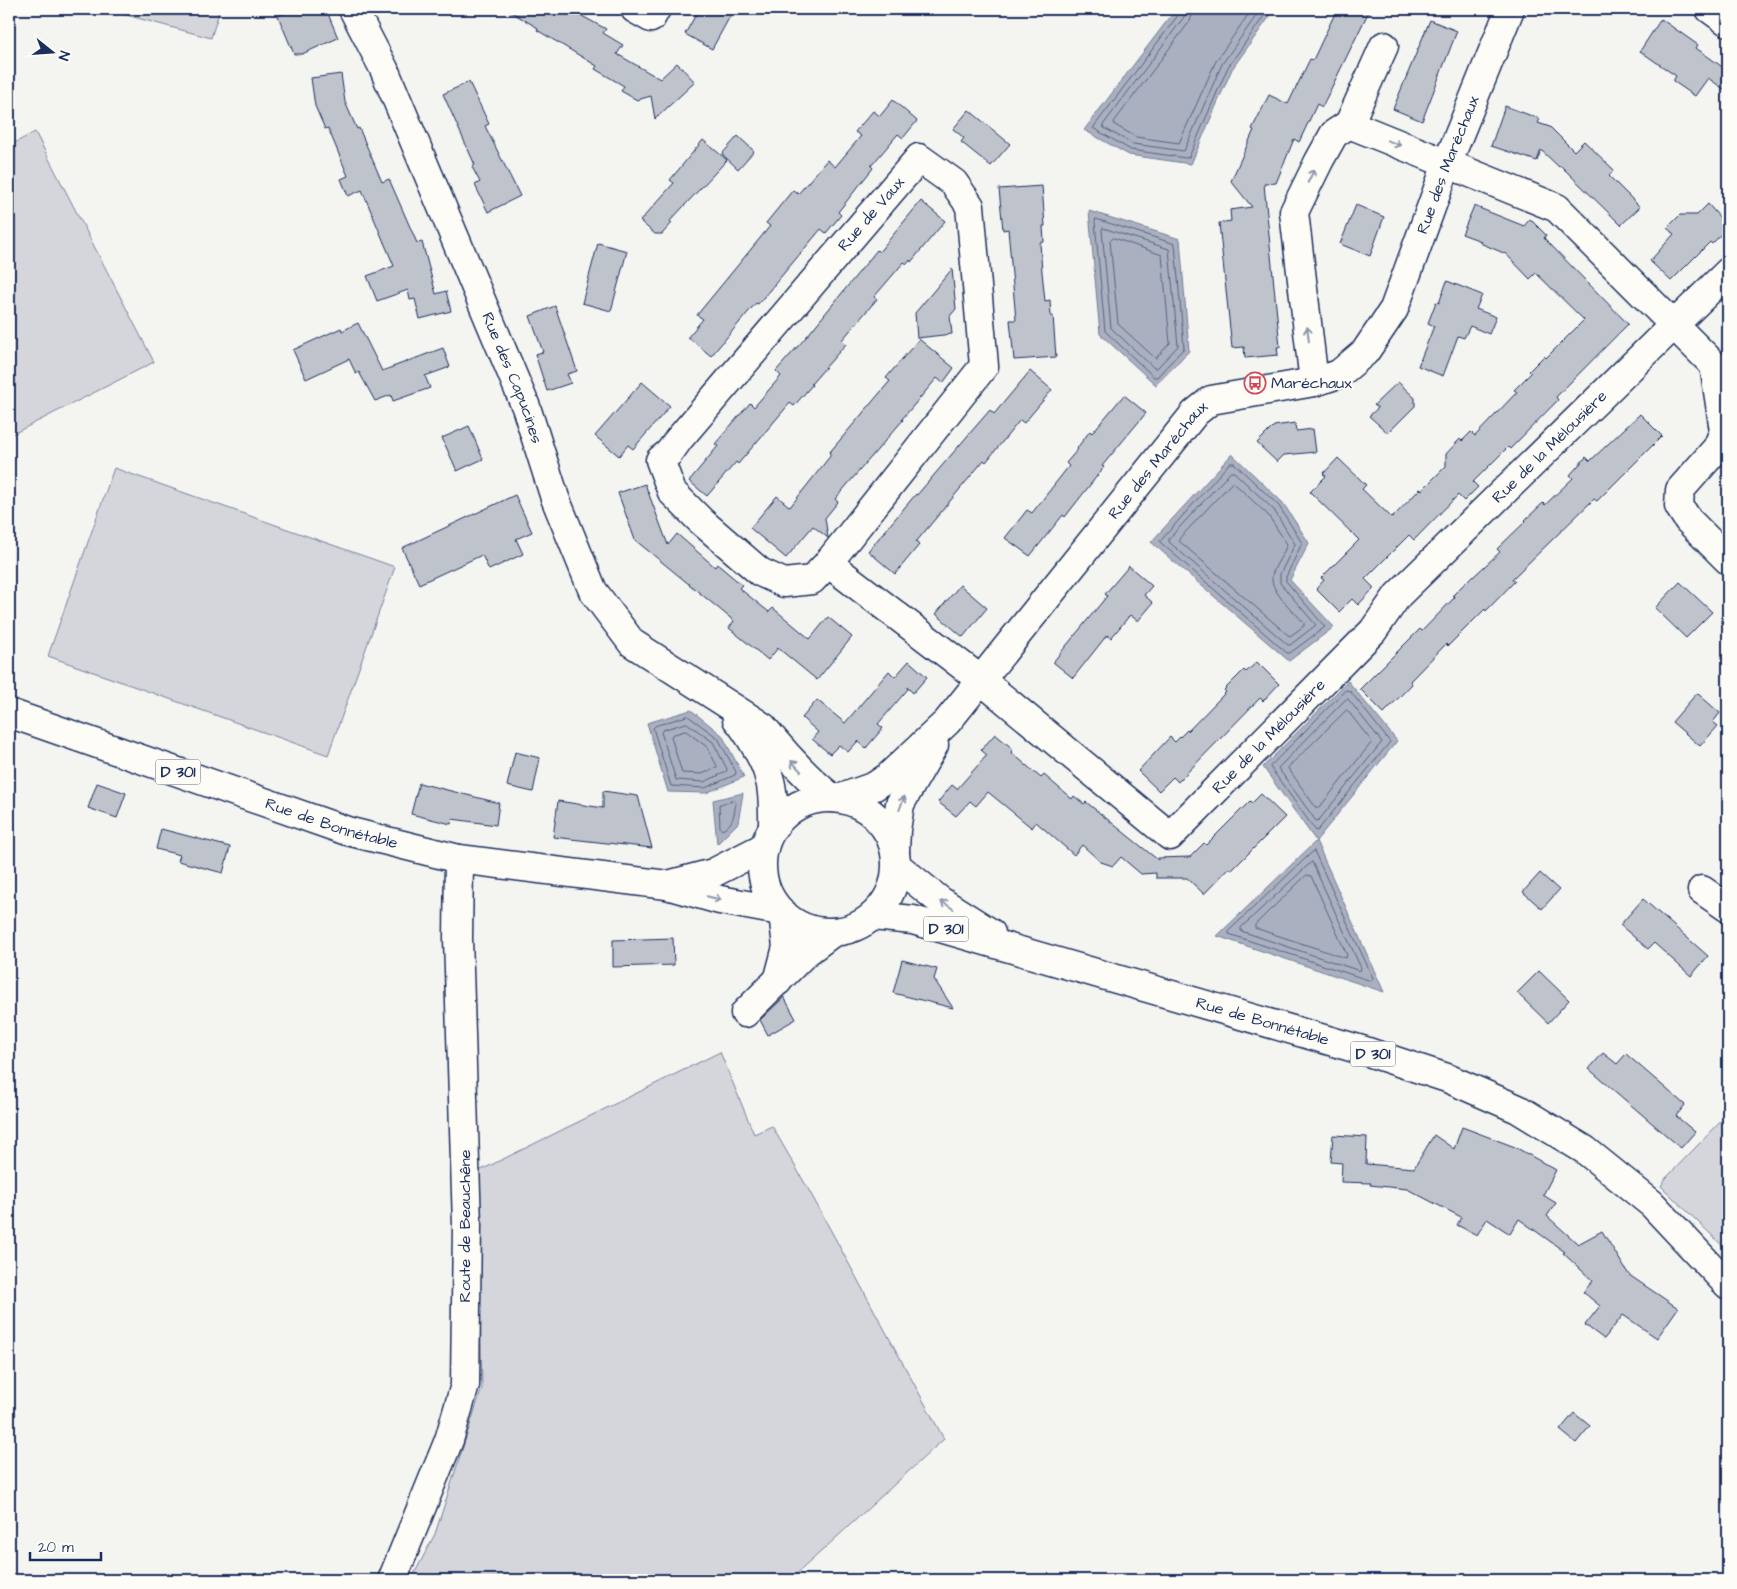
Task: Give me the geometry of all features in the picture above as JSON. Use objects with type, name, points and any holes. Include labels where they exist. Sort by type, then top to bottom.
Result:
[{"type":"street","name":"Rue des Capucines","points":[[353,9],[384,69],[522,398],[555,498],[593,591],[632,642],[763,727],[806,776],[837,798]]},
{"type":"street","points":[[635,9],[650,18],[656,9]]},
{"type":"street","points":[[1710,9],[1728,22]]},
{"type":"street","name":"Rue des Maréchaux","points":[[837,798],[875,786],[888,777],[947,722],[1195,413],[1211,400],[1314,382],[1339,374],[1365,352],[1394,309],[1502,12]]},
{"type":"street","points":[[1314,382],[1294,212],[1334,134],[1349,124],[1384,46]]},
{"type":"street","points":[[1349,124],[1557,208],[1714,365],[1724,432],[1717,448],[1680,490],[1679,506],[1688,520],[1728,560]]},
{"type":"street","name":"Rue de Vaux","points":[[919,158],[954,183],[970,206],[984,366],[828,563],[812,580],[784,583],[760,572],[701,521],[672,492],[660,460],[669,453],[919,158]]},
{"type":"street","name":"Rue de la Mélousière","points":[[828,563],[981,680],[1170,836],[1373,631],[1398,595],[1728,272]]},
{"type":"street","name":"Rue des Capucines","points":[[724,702],[744,728],[769,776],[769,837]]},
{"type":"street","name":"Rue de Bonnétable","points":[[9,713],[347,831],[459,859],[667,885],[720,900],[782,912]]},
{"type":"street","name":"Rue des Maréchaux","points":[[896,859],[896,830],[900,804],[947,722]]},
{"type":"street","points":[[825,797],[837,798],[862,805],[877,817],[888,831],[896,859],[894,885],[886,902],[873,916],[855,928],[833,932],[812,930],[794,923],[770,897],[764,881],[762,864],[769,837],[788,811],[807,801],[825,797]]},
{"type":"street","name":"Rue de Bonnétable","points":[[667,885],[713,873],[769,837]]},
{"type":"street","name":"Route de Beauchêne","points":[[392,1580],[449,1440],[465,1385],[467,1225],[458,938],[459,859]]},
{"type":"street","name":"Rue de Bonnétable","points":[[896,859],[939,900],[1018,950]]},
{"type":"street","points":[[1702,890],[1728,908]]},
{"type":"street","points":[[778,981],[786,947],[782,912]]},
{"type":"street","name":"Rue de Bonnétable","points":[[873,916],[913,920],[1365,1051],[1447,1078],[1518,1109],[1585,1150],[1652,1204],[1728,1285]]},
{"type":"street","points":[[745,1013],[805,953],[833,932]]},
{"type":"shaded area","points":[[104,9],[220,9],[211,38]]},
{"type":"shaded area","points":[[35,132],[154,362],[9,436],[9,146]]},
{"type":"shaded area","points":[[114,468],[395,567],[328,755],[48,656]]},
{"type":"shaded area","points":[[720,1052],[754,1134],[772,1126],[944,1439],[790,1580],[411,1580],[435,1534],[482,1388],[477,1172]]},
{"type":"shaded area","points":[[1728,1114],[1728,1251],[1661,1186],[1666,1178]]},
{"type":"water","points":[[1176,9],[1275,9],[1232,69],[1191,164],[1129,155],[1084,130]]},
{"type":"water","points":[[1089,211],[1180,239],[1189,351],[1156,385],[1100,334]]},
{"type":"water","points":[[1232,454],[1283,503],[1309,543],[1290,580],[1334,627],[1289,661],[1151,542]]},
{"type":"water","points":[[1348,681],[1397,741],[1316,841],[1263,767]]},
{"type":"water","points":[[691,710],[722,735],[744,777],[706,793],[668,792],[647,723]]},
{"type":"water","points":[[743,793],[738,823],[717,844],[713,800]]},
{"type":"water","points":[[1316,841],[1384,992],[1217,936]]},
{"type":"building","points":[[294,9],[326,9],[338,38],[302,54],[294,54],[278,16]]},
{"type":"building","points":[[506,9],[569,9],[606,29],[603,33],[623,45],[617,54],[660,79],[677,63],[695,82],[655,119],[651,96],[637,100],[621,91],[624,86],[595,69],[597,66]]},
{"type":"building","points":[[699,9],[734,9],[712,49],[685,34]]},
{"type":"building","points":[[1337,9],[1370,9],[1322,107],[1317,104],[1299,142],[1294,139],[1276,183],[1264,184],[1280,347],[1277,347],[1278,355],[1245,358],[1244,347],[1232,348],[1219,223],[1231,221],[1230,210],[1252,207],[1231,181],[1254,130],[1252,129],[1269,95],[1288,104],[1310,59],[1313,60]]},
{"type":"building","points":[[1661,19],[1698,45],[1696,48],[1728,71],[1728,92],[1708,78],[1695,96],[1673,81],[1676,76],[1640,51]]},
{"type":"building","points":[[1430,20],[1457,31],[1422,121],[1393,109]]},
{"type":"building","points":[[341,74],[345,102],[357,129],[359,128],[382,182],[389,179],[417,243],[422,242],[436,294],[446,291],[451,311],[420,319],[415,299],[410,300],[408,290],[377,301],[367,276],[394,266],[362,190],[348,196],[341,179],[348,176],[328,128],[325,129],[315,106],[311,78]]},
{"type":"building","points":[[469,82],[489,124],[485,126],[520,196],[488,212],[475,185],[480,182],[472,167],[475,165],[443,94]]},
{"type":"building","points":[[893,100],[917,121],[903,138],[898,134],[871,166],[873,168],[838,212],[841,215],[826,233],[821,229],[711,356],[688,337],[703,319],[697,315],[770,226],[766,223],[793,190],[798,194],[827,160],[835,167],[861,136],[855,132],[873,111],[880,116]]},
{"type":"building","points":[[1505,106],[1540,119],[1538,123],[1550,127],[1574,151],[1584,141],[1614,170],[1609,176],[1640,207],[1621,225],[1561,166],[1559,167],[1541,150],[1537,161],[1491,146]]},
{"type":"building","points":[[969,110],[1010,144],[991,166],[961,142],[964,138],[953,129]]},
{"type":"building","points":[[738,136],[754,151],[738,169],[722,154]]},
{"type":"building","points":[[703,140],[727,160],[670,221],[672,223],[662,234],[655,234],[640,221],[674,183],[670,180]]},
{"type":"building","points":[[1042,186],[1045,226],[1043,226],[1044,242],[1040,243],[1042,272],[1045,301],[1050,300],[1051,316],[1053,316],[1056,357],[1014,360],[1010,320],[1016,320],[1008,229],[1003,230],[999,189]]},
{"type":"building","points":[[921,201],[945,221],[911,262],[910,260],[907,264],[904,262],[874,297],[877,299],[842,340],[846,344],[794,406],[790,403],[738,464],[736,462],[707,496],[689,481],[718,446],[715,444],[750,403],[754,407],[781,376],[776,371],[877,250],[879,252]]},
{"type":"building","points":[[1708,204],[1728,227],[1671,281],[1650,261],[1674,234],[1667,228],[1680,215],[1697,215]]},
{"type":"building","points":[[1356,205],[1384,217],[1370,256],[1340,244]]},
{"type":"building","points":[[1474,206],[1524,226],[1530,219],[1546,235],[1544,238],[1628,324],[1556,397],[1558,400],[1510,449],[1508,447],[1473,482],[1478,487],[1464,501],[1458,495],[1414,540],[1409,535],[1365,579],[1374,588],[1358,605],[1352,599],[1339,612],[1316,589],[1324,580],[1321,578],[1359,540],[1310,492],[1326,476],[1323,474],[1338,458],[1366,485],[1362,489],[1392,518],[1446,466],[1446,454],[1460,439],[1462,441],[1471,432],[1475,436],[1517,392],[1514,390],[1531,373],[1529,371],[1544,356],[1546,358],[1584,320],[1536,273],[1530,279],[1506,254],[1462,234]]},
{"type":"building","points":[[598,243],[627,251],[611,311],[582,303]]},
{"type":"building","points":[[952,269],[956,309],[950,316],[952,334],[917,338],[915,313]]},
{"type":"building","points":[[1447,281],[1482,295],[1476,309],[1496,317],[1489,334],[1470,326],[1464,338],[1458,336],[1443,376],[1418,366],[1434,326],[1428,323],[1436,302],[1439,303]]},
{"type":"building","points":[[555,306],[577,371],[567,374],[571,383],[547,391],[535,354],[543,352],[530,316]]},
{"type":"building","points":[[358,323],[382,371],[443,348],[450,367],[425,376],[430,388],[393,401],[391,395],[375,401],[359,372],[356,374],[349,359],[306,379],[293,350],[341,328],[342,331]]},
{"type":"building","points":[[919,339],[954,368],[943,383],[937,378],[835,499],[838,502],[825,518],[828,538],[813,526],[786,558],[750,528],[777,496],[790,507],[831,455],[829,453],[890,381],[886,378]]},
{"type":"building","points":[[1030,371],[1052,390],[1024,423],[1020,420],[986,462],[984,460],[916,542],[919,545],[895,574],[868,551],[990,410],[994,414]]},
{"type":"building","points":[[642,382],[670,406],[633,449],[628,445],[619,456],[595,436]]},
{"type":"building","points":[[1398,382],[1415,398],[1415,406],[1388,433],[1369,416],[1378,408],[1374,405]]},
{"type":"building","points":[[1124,395],[1146,413],[1102,466],[1104,467],[1065,517],[1063,515],[1030,556],[1005,538],[1027,510],[1032,513],[1069,466],[1066,463],[1090,431],[1092,433]]},
{"type":"building","points":[[1640,414],[1662,436],[1597,501],[1594,499],[1512,579],[1515,581],[1486,611],[1485,609],[1448,646],[1446,644],[1410,681],[1412,684],[1384,713],[1360,689],[1420,629],[1422,631],[1455,597],[1453,595],[1472,576],[1500,552],[1497,549],[1525,520],[1543,503],[1545,505],[1573,478],[1570,475],[1586,457],[1590,461]]},
{"type":"building","points":[[1295,423],[1296,431],[1313,429],[1316,452],[1284,455],[1277,462],[1257,443],[1274,426]]},
{"type":"building","points":[[469,426],[483,459],[457,471],[442,438]]},
{"type":"building","points":[[645,484],[668,545],[677,534],[715,567],[717,564],[742,585],[739,588],[769,612],[773,608],[810,639],[828,617],[852,637],[817,680],[778,648],[768,660],[729,628],[734,621],[635,540],[618,493]]},
{"type":"building","points":[[515,495],[532,532],[516,539],[523,554],[489,570],[482,555],[419,584],[402,548]]},
{"type":"building","points":[[1129,566],[1152,586],[1144,595],[1153,603],[1138,621],[1130,615],[1111,638],[1107,635],[1073,678],[1053,662]]},
{"type":"building","points":[[1680,582],[1712,612],[1686,638],[1655,608]]},
{"type":"building","points":[[960,585],[987,608],[963,637],[936,614]]},
{"type":"building","points":[[909,661],[927,677],[913,693],[907,687],[908,689],[878,724],[883,728],[866,748],[858,741],[848,752],[839,745],[830,754],[812,739],[818,732],[802,718],[817,700],[845,723],[889,671],[895,677]]},
{"type":"building","points":[[1257,662],[1279,684],[1263,701],[1260,698],[1178,782],[1173,777],[1159,791],[1138,771],[1170,737],[1175,742],[1188,731],[1226,692],[1224,690],[1244,670],[1246,672]]},
{"type":"building","points":[[1697,693],[1720,713],[1713,722],[1718,726],[1700,746],[1672,722]]},
{"type":"building","points":[[995,734],[1013,749],[1011,752],[1041,778],[1044,775],[1072,799],[1074,796],[1084,804],[1086,802],[1158,860],[1158,858],[1190,857],[1204,843],[1206,845],[1250,801],[1252,803],[1261,794],[1285,817],[1232,870],[1229,868],[1204,894],[1187,878],[1156,878],[1156,873],[1141,874],[1121,857],[1113,866],[1101,862],[1082,845],[1074,855],[1036,822],[1032,828],[988,792],[976,806],[970,801],[956,816],[938,802],[952,785],[957,789],[987,755],[981,750]]},
{"type":"building","points":[[515,752],[540,758],[533,792],[507,786]]},
{"type":"building","points":[[97,783],[126,793],[117,818],[88,808]]},
{"type":"building","points":[[419,783],[499,803],[496,825],[452,819],[451,824],[411,814]]},
{"type":"building","points":[[603,791],[638,796],[652,848],[553,837],[558,801],[603,808]]},
{"type":"building","points":[[161,829],[230,847],[223,873],[178,861],[180,855],[156,849]]},
{"type":"building","points":[[1540,873],[1559,890],[1542,909],[1523,892]]},
{"type":"building","points":[[1643,899],[1708,956],[1691,976],[1654,943],[1648,949],[1620,925]]},
{"type":"building","points":[[673,938],[674,965],[613,967],[613,940]]},
{"type":"building","points":[[902,960],[937,969],[934,979],[953,1008],[893,993]]},
{"type":"building","points":[[1539,971],[1569,1000],[1548,1023],[1517,993]]},
{"type":"building","points":[[784,997],[796,1019],[768,1035],[760,1020]]},
{"type":"building","points":[[1603,1053],[1617,1064],[1626,1054],[1685,1105],[1676,1116],[1695,1132],[1681,1148],[1589,1069]]},
{"type":"building","points":[[1462,1127],[1515,1147],[1556,1170],[1543,1195],[1556,1203],[1547,1216],[1578,1244],[1602,1231],[1629,1275],[1678,1308],[1657,1338],[1623,1315],[1604,1339],[1585,1325],[1600,1306],[1583,1292],[1593,1281],[1563,1253],[1565,1252],[1519,1219],[1510,1234],[1487,1219],[1477,1235],[1457,1225],[1461,1217],[1407,1189],[1370,1185],[1371,1183],[1341,1182],[1342,1163],[1331,1162],[1333,1135],[1367,1137],[1366,1164],[1414,1168],[1434,1135],[1454,1149]]},
{"type":"building","points":[[1574,1413],[1590,1426],[1576,1443],[1560,1430]]},
{"type":"place","name":"Maréchaux","points":[[1255,383]]}]
